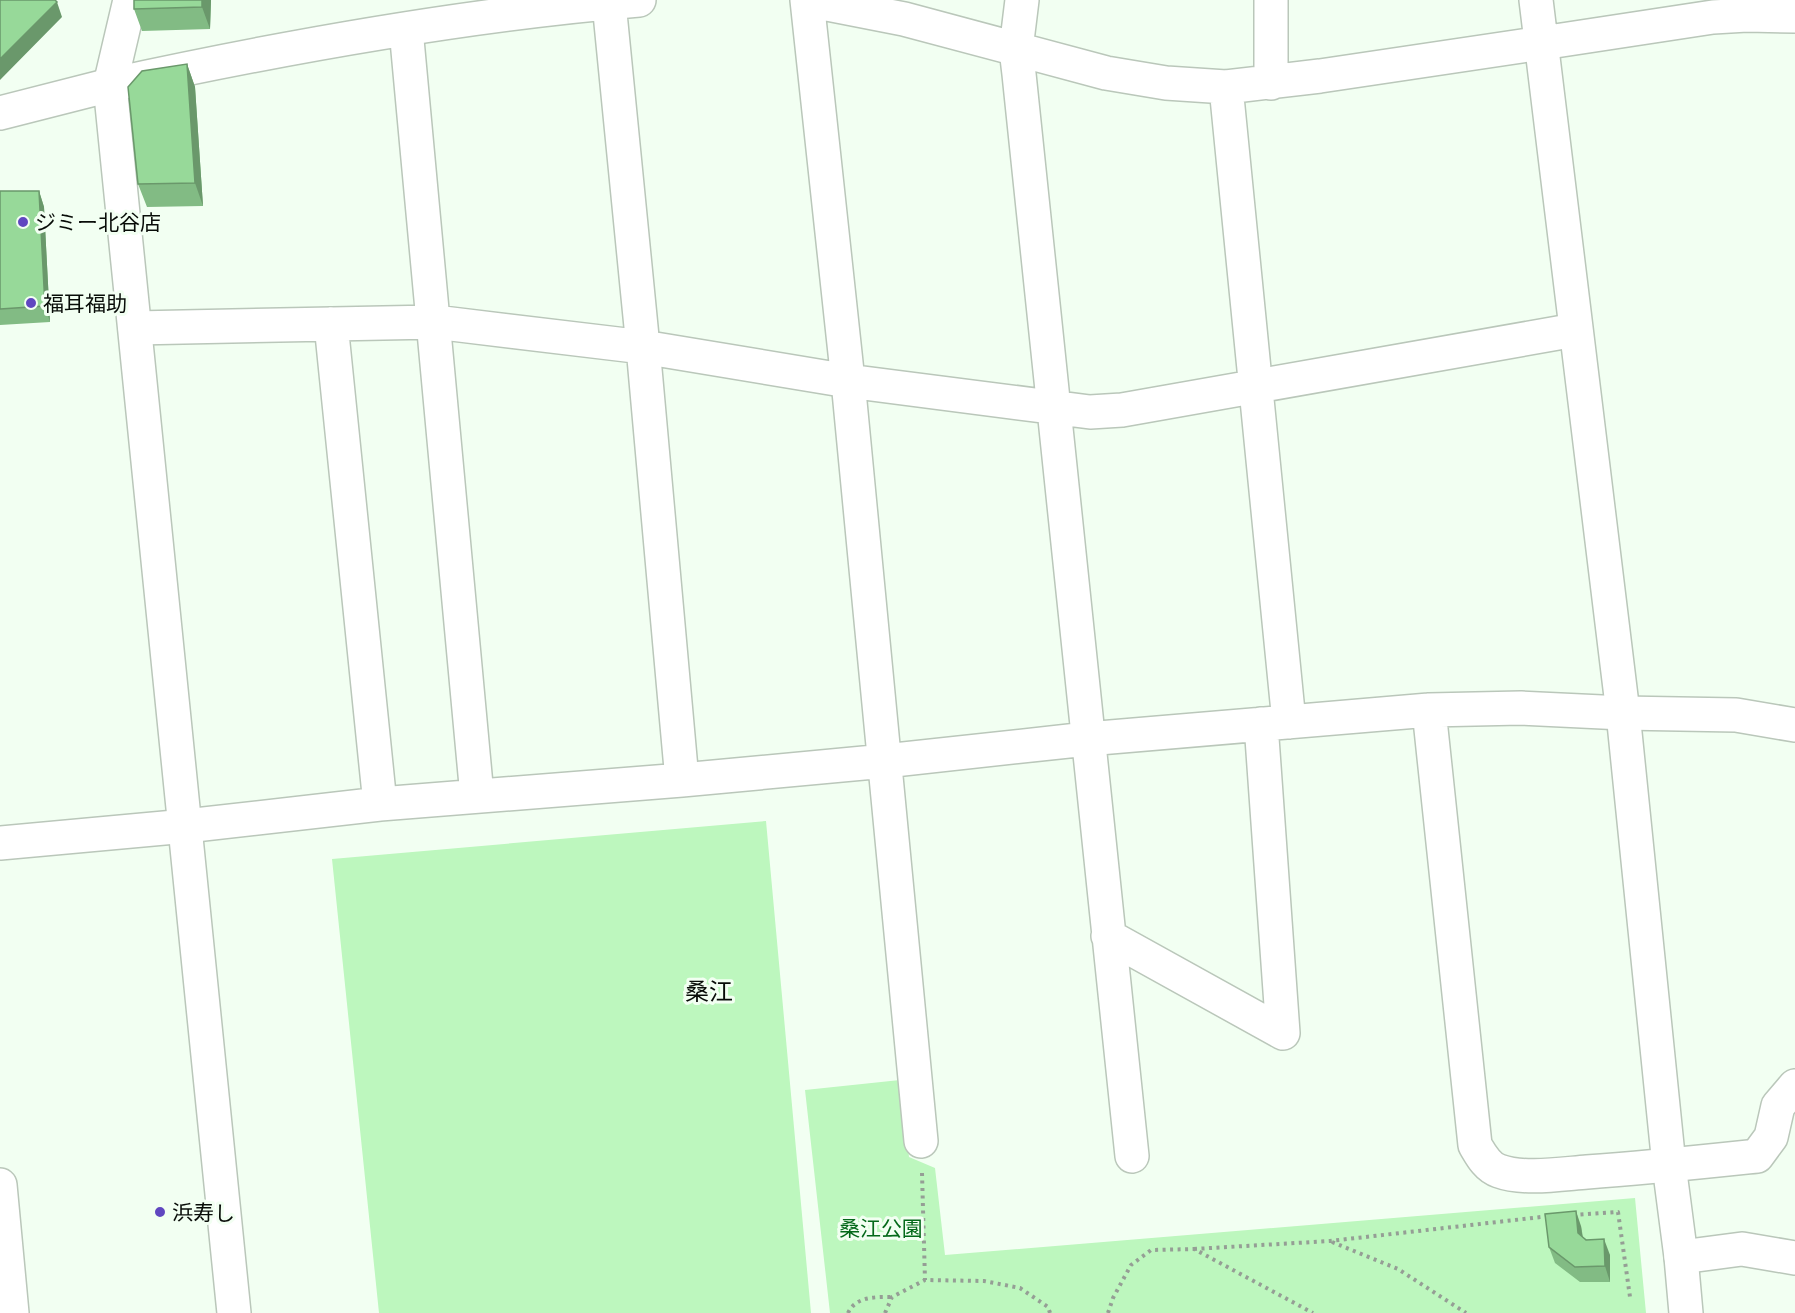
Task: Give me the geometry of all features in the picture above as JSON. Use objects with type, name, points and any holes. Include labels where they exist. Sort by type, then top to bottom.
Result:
[{"type":"street","points":[[130,0],[110,85],[234,1313]]},
{"type":"street","points":[[921,1141],[848,381],[807,0],[904,20],[1106,73],[1166,83],[1226,87],[1271,83],[1713,17],[1795,16]]},
{"type":"street","points":[[1022,0],[1016,49],[1132,1156]]},
{"type":"street","points":[[1271,0],[1271,83]]},
{"type":"street","points":[[1536,0],[1623,713],[1686,1313]]},
{"type":"street","points":[[0,113],[110,85],[225,60],[406,29],[497,7],[624,1],[643,347],[682,780]]},
{"type":"street","points":[[406,29],[435,322],[477,796]]},
{"type":"street","points":[[1108,936],[1283,1033],[1275,723],[1256,387],[1226,87]]},
{"type":"street","points":[[135,328],[435,322],[643,347],[848,381],[1090,412],[1122,410],[1575,330]]},
{"type":"street","points":[[331,324],[380,804]]},
{"type":"street","points":[[0,843],[186,826],[380,804],[682,780],[1087,739],[1429,710],[1521,708],[1736,715],[1795,725]]},
{"type":"street","points":[[1429,710],[1475,1144],[1484,1160],[1497,1171],[1517,1175],[1669,1166],[1757,1156],[1770,1137],[1778,1106],[1795,1086]]},
{"type":"street","points":[[0,1185],[12,1313]]},
{"type":"street","points":[[1681,1257],[1742,1249],[1795,1258]]},
{"type":"path","points":[[921,1141],[925,1280]]},
{"type":"path","points":[[1565,1215],[1618,1212],[1630,1297]]},
{"type":"path","points":[[1108,1313],[1113,1298],[1131,1264],[1151,1250],[1330,1241],[1554,1216]]},
{"type":"path","points":[[1330,1241],[1398,1269],[1466,1313]]},
{"type":"path","points":[[1194,1249],[1313,1313]]},
{"type":"path","points":[[848,1313],[866,1298],[892,1297],[925,1280],[984,1281],[1020,1288],[1048,1307],[1050,1313]]},
{"type":"path","points":[[885,1313],[892,1297]]},
{"type":"green space","points":[[766,821],[811,1313],[379,1313],[332,859]]},
{"type":"green space","name":"桑江公園","points":[[900,1080],[909,1157],[935,1168],[945,1255],[1635,1198],[1646,1313],[830,1313],[805,1090]]},
{"type":"building","points":[[0,0],[55,0],[57,2],[0,59]]},
{"type":"building","points":[[134,0],[202,0],[202,7],[134,9]]},
{"type":"building","points":[[187,64],[195,183],[138,184],[128,87],[142,71]]},
{"type":"building","points":[[0,191],[39,191],[45,306],[0,309]]},
{"type":"building","points":[[1576,1211],[1578,1233],[1586,1240],[1604,1239],[1605,1266],[1575,1267],[1549,1247],[1545,1214]]},
{"type":"place","name":"ジミー北谷店","points":[[23,222]]},
{"type":"place","name":"福耳福助","points":[[31,303]]},
{"type":"place","name":"浜寿し","points":[[160,1212]]},
{"type":"district","name":"桑江","points":[[709,991]]}]
